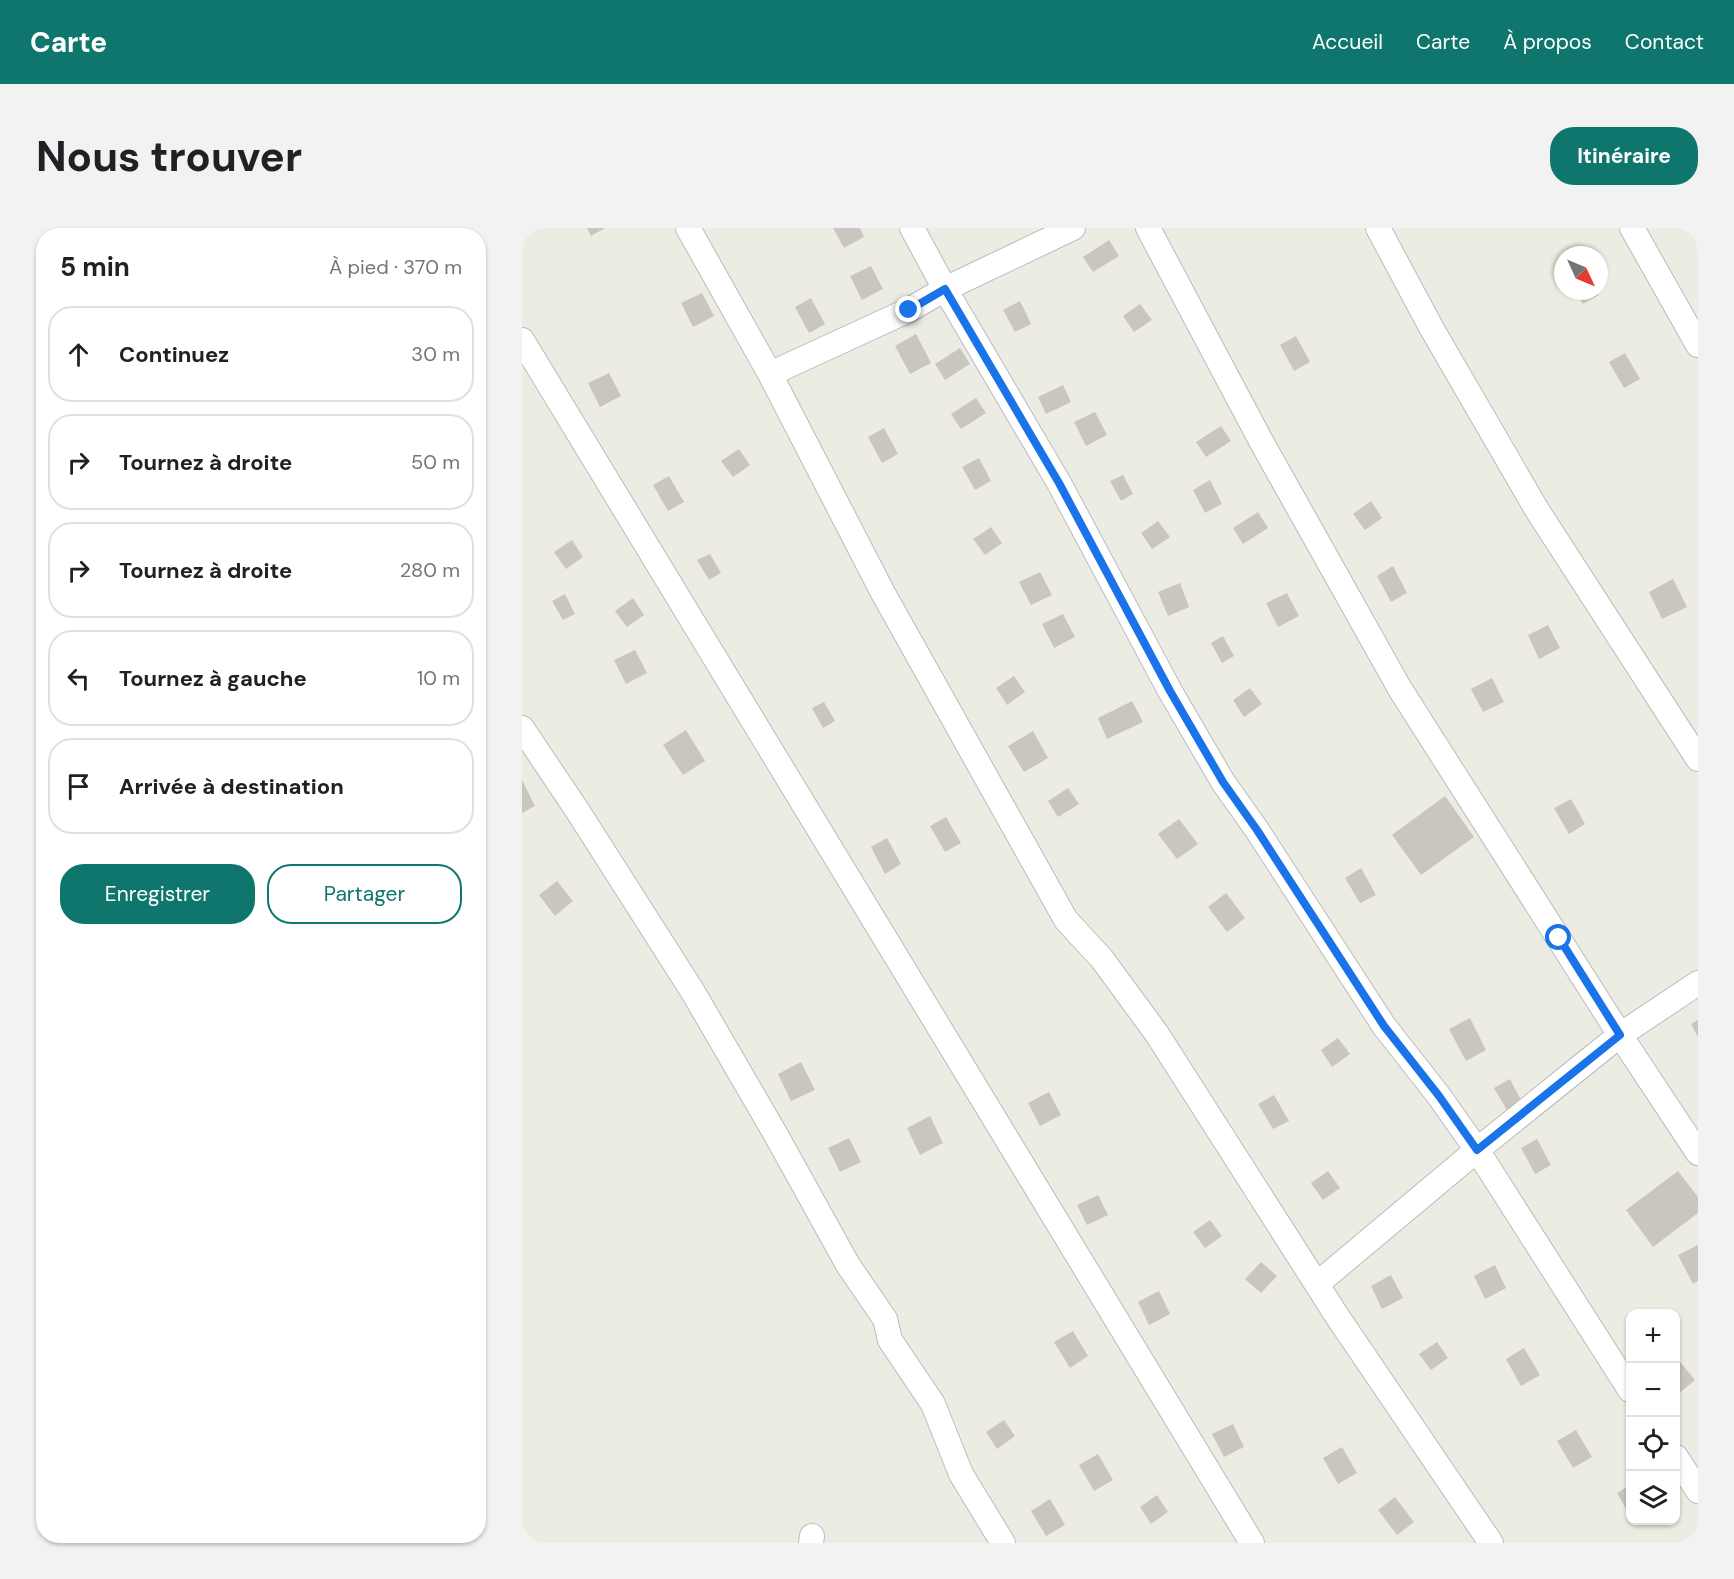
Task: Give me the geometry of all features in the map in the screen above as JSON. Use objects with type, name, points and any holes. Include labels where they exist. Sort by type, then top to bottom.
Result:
[{"type":"street","points":[[688,228],[770,374],[883,593],[1066,920],[1102,959],[1157,1034],[1336,1316],[1491,1543]]},
{"type":"street","points":[[912,228],[945,289],[1059,483],[1170,691],[1223,782],[1257,830],[1384,1026],[1439,1096],[1477,1150],[1626,1384]]},
{"type":"street","points":[[770,374],[900,315],[945,289],[1073,228]]},
{"type":"street","points":[[1148,228],[1266,451],[1400,689],[1620,1035],[1698,1153]]},
{"type":"street","points":[[1378,228],[1432,329],[1537,510],[1698,759]]},
{"type":"street","points":[[1632,228],[1698,345]]},
{"type":"street","points":[[522,340],[1252,1543]]},
{"type":"street","points":[[522,728],[584,820],[693,992],[848,1265],[885,1319],[890,1340],[933,1404],[961,1474],[1003,1543]]},
{"type":"street","points":[[1317,1284],[1477,1150],[1620,1035],[1698,983]]},
{"type":"street","points":[[1680,1463],[1698,1491]]},
{"type":"building","points":[[587,228],[605,228],[591,236]]},
{"type":"building","points":[[833,228],[860,228],[864,237],[844,248]]},
{"type":"building","points":[[1109,240],[1119,256],[1093,272],[1083,257]]},
{"type":"building","points":[[871,266],[883,289],[862,300],[850,276]]},
{"type":"building","points":[[702,293],[714,316],[693,327],[681,303]]},
{"type":"building","points":[[811,298],[825,324],[809,333],[795,307]]},
{"type":"building","points":[[1020,301],[1031,324],[1015,332],[1003,310]]},
{"type":"building","points":[[1140,304],[1152,320],[1134,332],[1123,316]]},
{"type":"building","points":[[916,334],[931,363],[910,374],[895,346]]},
{"type":"building","points":[[1296,336],[1310,362],[1294,371],[1280,345]]},
{"type":"building","points":[[960,348],[970,364],[945,380],[935,364]]},
{"type":"building","points":[[1625,353],[1640,379],[1624,388],[1609,362]]},
{"type":"building","points":[[609,373],[621,396],[600,407],[588,383]]},
{"type":"building","points":[[1063,385],[1071,402],[1046,414],[1038,397]]},
{"type":"building","points":[[976,398],[986,413],[961,429],[951,414]]},
{"type":"building","points":[[1095,412],[1107,435],[1086,446],[1074,422]]},
{"type":"building","points":[[1221,426],[1231,441],[1206,457],[1196,442]]},
{"type":"building","points":[[884,428],[898,454],[882,463],[868,437]]},
{"type":"building","points":[[739,449],[750,465],[733,477],[721,461]]},
{"type":"building","points":[[979,458],[991,481],[975,490],[962,467]]},
{"type":"building","points":[[1123,475],[1133,494],[1121,501],[1110,481]]},
{"type":"building","points":[[669,476],[684,502],[668,511],[653,485]]},
{"type":"building","points":[[1210,480],[1222,504],[1205,513],[1193,490]]},
{"type":"building","points":[[1371,501],[1382,518],[1365,530],[1353,514]]},
{"type":"building","points":[[1258,512],[1268,528],[1243,544],[1233,528]]},
{"type":"building","points":[[1158,521],[1170,537],[1152,549],[1141,533]]},
{"type":"building","points":[[991,527],[1002,543],[985,555],[973,539]]},
{"type":"building","points":[[572,540],[583,557],[566,569],[554,552]]},
{"type":"building","points":[[710,554],[721,573],[709,580],[697,560]]},
{"type":"building","points":[[1393,566],[1407,593],[1391,602],[1377,576]]},
{"type":"building","points":[[1040,572],[1052,595],[1031,605],[1019,582]]},
{"type":"building","points":[[1673,579],[1687,607],[1662,619],[1649,592]]},
{"type":"building","points":[[1180,583],[1189,607],[1168,616],[1158,592]]},
{"type":"building","points":[[1287,593],[1299,616],[1278,627],[1266,603]]},
{"type":"building","points":[[565,594],[575,614],[563,620],[552,601]]},
{"type":"building","points":[[633,598],[644,615],[627,627],[615,611]]},
{"type":"building","points":[[1063,614],[1075,637],[1054,648],[1042,624]]},
{"type":"building","points":[[1548,625],[1560,648],[1539,659],[1528,635]]},
{"type":"building","points":[[1223,636],[1234,656],[1222,663],[1211,643]]},
{"type":"building","points":[[635,650],[647,673],[626,684],[614,660]]},
{"type":"building","points":[[1014,676],[1025,692],[1007,705],[996,688]]},
{"type":"building","points":[[1492,678],[1504,702],[1483,712],[1471,689]]},
{"type":"building","points":[[1250,688],[1262,704],[1244,717],[1233,700]]},
{"type":"building","points":[[1132,701],[1143,722],[1107,739],[1098,718]]},
{"type":"building","points":[[824,702],[835,721],[823,728],[812,708]]},
{"type":"building","points":[[686,730],[705,761],[683,775],[663,745]]},
{"type":"building","points":[[1033,731],[1048,758],[1024,772],[1008,746]]},
{"type":"building","points":[[522,780],[535,806],[522,813]]},
{"type":"building","points":[[1068,788],[1079,804],[1058,817],[1048,801]]},
{"type":"building","points":[[1445,796],[1474,837],[1421,875],[1392,835]]},
{"type":"building","points":[[1571,799],[1585,824],[1569,834],[1554,808]]},
{"type":"building","points":[[946,817],[961,843],[945,852],[930,826]]},
{"type":"building","points":[[1179,819],[1198,844],[1177,859],[1158,834]]},
{"type":"building","points":[[887,838],[901,864],[885,874],[871,847]]},
{"type":"building","points":[[1361,868],[1376,895],[1360,903],[1345,878]]},
{"type":"building","points":[[557,881],[573,901],[555,916],[539,895]]},
{"type":"building","points":[[1226,893],[1245,918],[1227,932],[1208,907]]},
{"type":"building","points":[[1470,1018],[1486,1050],[1466,1061],[1449,1029]]},
{"type":"building","points":[[1698,1020],[1698,1037],[1691,1024]]},
{"type":"building","points":[[1338,1038],[1350,1054],[1332,1067],[1321,1050]]},
{"type":"building","points":[[801,1062],[815,1090],[791,1101],[778,1074]]},
{"type":"building","points":[[1510,1079],[1524,1106],[1509,1114],[1494,1088]]},
{"type":"building","points":[[1049,1092],[1061,1115],[1040,1126],[1028,1103]]},
{"type":"building","points":[[1274,1095],[1289,1121],[1273,1129],[1258,1104]]},
{"type":"building","points":[[930,1116],[943,1143],[920,1155],[907,1128]]},
{"type":"building","points":[[849,1138],[861,1162],[840,1172],[828,1148]]},
{"type":"building","points":[[1537,1139],[1551,1165],[1535,1174],[1521,1148]]},
{"type":"building","points":[[1328,1171],[1340,1188],[1323,1200],[1311,1183]]},
{"type":"building","points":[[1678,1171],[1698,1197],[1698,1213],[1653,1247],[1626,1210]]},
{"type":"building","points":[[1098,1195],[1108,1215],[1087,1225],[1077,1205]]},
{"type":"building","points":[[1210,1220],[1222,1236],[1205,1248],[1193,1232]]},
{"type":"building","points":[[1698,1245],[1698,1281],[1693,1284],[1678,1255]]},
{"type":"building","points":[[1261,1262],[1277,1276],[1261,1293],[1245,1279]]},
{"type":"building","points":[[1495,1265],[1506,1288],[1485,1299],[1474,1276]]},
{"type":"building","points":[[1391,1275],[1403,1298],[1382,1309],[1371,1286]]},
{"type":"building","points":[[1159,1291],[1170,1314],[1149,1325],[1138,1302]]},
{"type":"building","points":[[1073,1331],[1088,1356],[1070,1368],[1054,1342]]},
{"type":"building","points":[[1437,1342],[1448,1358],[1431,1370],[1419,1354]]},
{"type":"building","points":[[1524,1348],[1540,1375],[1521,1386],[1506,1359]]},
{"type":"building","points":[[1680,1362],[1695,1380],[1680,1392]]},
{"type":"building","points":[[1004,1420],[1015,1436],[997,1449],[986,1432]]},
{"type":"building","points":[[1233,1424],[1244,1447],[1224,1457],[1212,1434]]},
{"type":"building","points":[[1576,1430],[1592,1457],[1573,1468],[1557,1441]]},
{"type":"building","points":[[1342,1447],[1357,1473],[1338,1484],[1323,1458]]},
{"type":"building","points":[[1098,1454],[1113,1480],[1094,1491],[1079,1465]]},
{"type":"building","points":[[1626,1487],[1626,1509],[1617,1493]]},
{"type":"building","points":[[1157,1495],[1168,1512],[1151,1524],[1140,1507]]},
{"type":"building","points":[[1395,1497],[1414,1522],[1397,1535],[1378,1510]]},
{"type":"building","points":[[1050,1499],[1065,1525],[1046,1536],[1031,1511]]},
{"type":"route","points":[[909,310],[945,289],[1059,483],[1170,691],[1223,782],[1257,830],[1384,1026],[1439,1096],[1477,1150],[1620,1035],[1559,938]]}]
